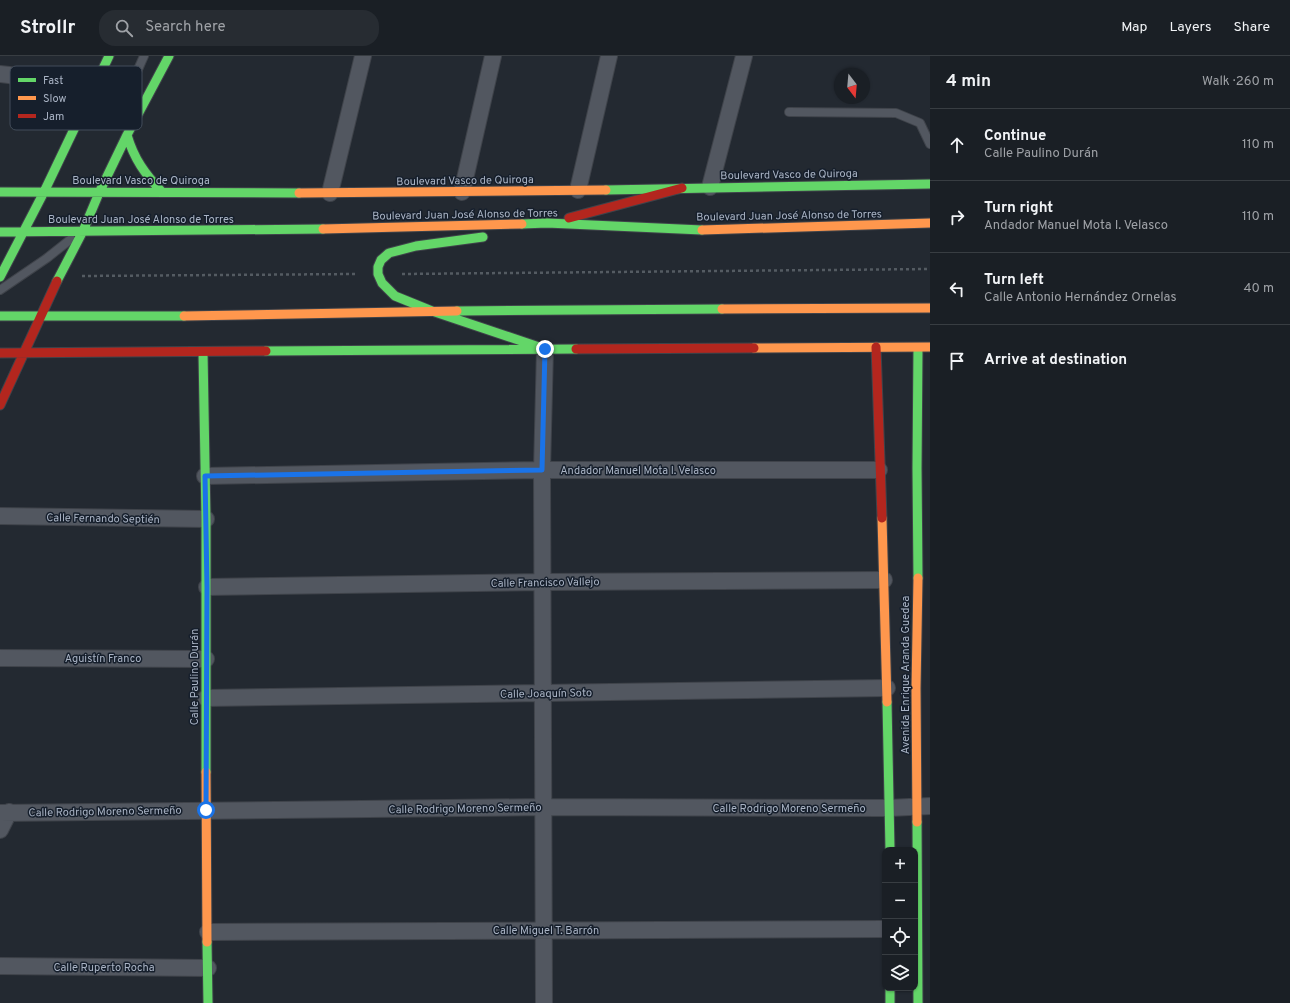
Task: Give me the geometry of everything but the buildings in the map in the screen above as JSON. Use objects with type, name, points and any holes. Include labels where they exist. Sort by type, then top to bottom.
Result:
[{"type":"street","points":[[104,66],[109,56]]},
{"type":"street","points":[[142,80],[154,56]]},
{"type":"street","points":[[142,108],[169,56]]},
{"type":"street","points":[[330,193],[363,56]]},
{"type":"street","points":[[462,192],[493,56]]},
{"type":"street","points":[[578,190],[610,56]]},
{"type":"street","points":[[710,187],[744,56]]},
{"type":"street","points":[[0,74],[10,74]]},
{"type":"street","points":[[0,277],[44,192],[73,130]]},
{"type":"street","points":[[0,405],[59,276],[83,231],[99,193],[130,130]]},
{"type":"street","points":[[127,135],[133,156],[146,175],[162,192]]},
{"type":"street","name":"Boulevard Vasco de Quiroga","points":[[0,192],[462,192],[930,184]]},
{"type":"street","points":[[504,233],[682,188]]},
{"type":"street","name":"Boulevard Juan José Alonso de Torres","points":[[0,232],[267,230],[547,223],[696,230],[930,223]]},
{"type":"street","points":[[490,236],[416,246],[388,253],[381,260],[378,267],[378,274],[382,283],[395,296],[432,311],[545,349]]},
{"type":"street","points":[[0,316],[215,316],[432,311],[930,308]]},
{"type":"street","name":"Avenida Enrique Aranda Guedea","points":[[876,347],[879,470],[884,580],[890,847]]},
{"type":"street","points":[[0,353],[930,347]]},
{"type":"street","name":"Avenida Enrique Aranda Guedea","points":[[918,348],[923,468],[924,576],[924,927],[918,1003]]},
{"type":"street","points":[[544,1003],[542,470],[545,349]]},
{"type":"street","name":"Calle Paulino Durán","points":[[203,352],[207,587],[206,810],[208,1003]]},
{"type":"street","name":"Andador Manuel Mota I. Velasco","points":[[205,476],[542,470],[879,470]]},
{"type":"street","name":"Calle Fernando Septién","points":[[0,516],[206,519]]},
{"type":"street","name":"Calle Francisco Vallejo","points":[[207,587],[542,582],[884,580]]},
{"type":"street","name":"Aguistín Franco","points":[[0,658],[206,659]]},
{"type":"street","name":"Calle Joaquín Soto","points":[[206,698],[887,688]]},
{"type":"street","name":"Calle Rodrigo Moreno Sermeño","points":[[4,812],[544,807],[890,808],[924,806]]},
{"type":"street","points":[[0,830],[4,812]]},
{"type":"street","name":"Calle Miguel T. Barrón","points":[[208,932],[882,929]]},
{"type":"street","name":"Calle Ruperto Rocha","points":[[0,966],[208,968]]},
{"type":"street","points":[[890,991],[890,1003]]},
{"type":"lane","points":[[140,66],[144,56]]},
{"type":"lane","points":[[789,112],[896,113],[920,123],[930,144]]},
{"type":"lane","points":[[0,290],[83,231]]},
{"type":"path","points":[[59,276],[930,269]]},
{"type":"traffic: fast","points":[[104,66],[109,56]]},
{"type":"traffic: fast","points":[[142,107],[169,56]]},
{"type":"traffic: fast","points":[[0,277],[44,192],[74,130]]},
{"type":"traffic: fast","points":[[57,281],[83,231],[99,193],[130,130]]},
{"type":"traffic: fast","points":[[127,135],[133,152],[141,166],[162,192]]},
{"type":"traffic: fast","points":[[606,190],[930,184]]},
{"type":"traffic: fast","points":[[0,192],[299,193]]},
{"type":"traffic: fast","points":[[522,224],[547,223],[702,230]]},
{"type":"traffic: fast","points":[[0,232],[323,229]]},
{"type":"traffic: fast","points":[[483,237],[416,246],[389,253],[381,260],[378,267],[378,274],[382,283],[395,296],[432,311],[545,349]]},
{"type":"traffic: fast","points":[[457,311],[722,309]]},
{"type":"traffic: fast","points":[[0,316],[184,316]]},
{"type":"traffic: fast","points":[[918,348],[918,578]]},
{"type":"traffic: fast","points":[[266,351],[576,349]]},
{"type":"traffic: fast","points":[[203,352],[206,519],[206,772]]},
{"type":"traffic: fast","points":[[887,702],[890,847]]},
{"type":"traffic: fast","points":[[917,822],[918,1003]]},
{"type":"traffic: fast","points":[[207,942],[208,1003]]},
{"type":"traffic: fast","points":[[890,991],[890,1003]]},
{"type":"traffic: slow","points":[[299,193],[606,190]]},
{"type":"traffic: slow","points":[[702,230],[930,223]]},
{"type":"traffic: slow","points":[[323,229],[522,224]]},
{"type":"traffic: slow","points":[[722,309],[930,308]]},
{"type":"traffic: slow","points":[[184,316],[457,311]]},
{"type":"traffic: slow","points":[[754,348],[930,347]]},
{"type":"traffic: slow","points":[[882,518],[887,702]]},
{"type":"traffic: slow","points":[[917,822],[916,688],[918,578]]},
{"type":"traffic: slow","points":[[206,772],[207,942]]},
{"type":"traffic: jam","points":[[569,218],[682,188]]},
{"type":"traffic: jam","points":[[0,405],[57,281]]},
{"type":"traffic: jam","points":[[876,347],[882,518]]},
{"type":"traffic: jam","points":[[576,349],[754,348]]},
{"type":"traffic: jam","points":[[0,353],[266,351]]},
{"type":"route","points":[[206,810],[207,587],[205,476],[542,470],[545,349]]}]
